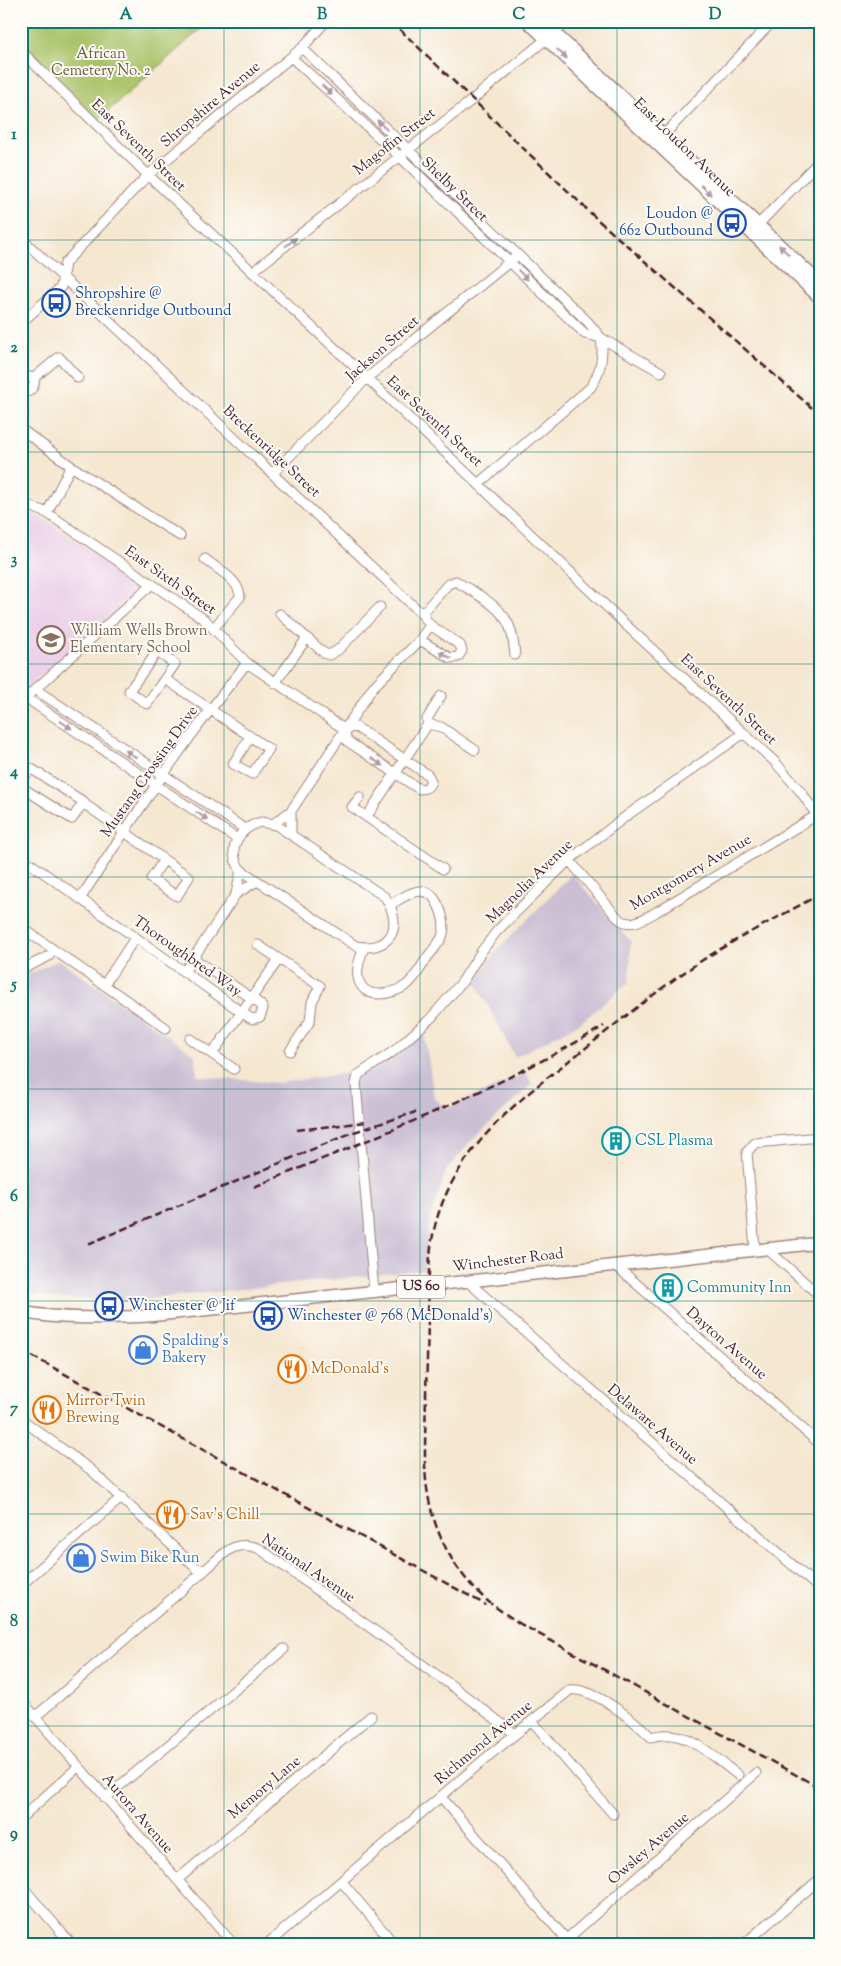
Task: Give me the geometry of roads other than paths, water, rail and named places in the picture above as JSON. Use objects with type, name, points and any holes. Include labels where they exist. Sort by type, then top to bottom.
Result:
[{"type":"main road","name":"East Loudon Avenue","points":[[527,21],[550,36],[754,229],[820,298]]},
{"type":"main road","name":"East Loudon Avenue","points":[[542,21],[550,36]]},
{"type":"main road","name":"East Loudon Avenue","points":[[754,229],[820,283]]},
{"type":"main road","name":"Winchester Road","points":[[21,1312],[80,1317],[129,1317],[820,1243]]},
{"type":"street","name":"Shropshire Avenue","points":[[21,323],[61,287],[65,264],[148,175],[302,48],[326,21]]},
{"type":"street","name":"Magoffin Street","points":[[252,272],[479,94],[568,21]]},
{"type":"street","points":[[660,140],[773,21]]},
{"type":"street","name":"Shelby Street","points":[[302,48],[518,254],[588,322],[601,338]]},
{"type":"street","name":"East Seventh Street","points":[[22,53],[148,175],[368,378],[627,626],[744,733],[789,777],[819,818]]},
{"type":"street","name":"Shelby Street","points":[[292,56],[585,334],[601,338],[661,372]]},
{"type":"street","points":[[754,229],[820,160]]},
{"type":"street","name":"Breckenridge Street","points":[[21,238],[273,473],[422,614],[430,625],[460,645],[462,648],[461,654],[454,659],[450,658],[420,640]]},
{"type":"street","name":"Jackson Street","points":[[273,473],[368,378],[518,254]]},
{"type":"street","points":[[479,484],[591,387],[601,364],[601,338]]},
{"type":"street","points":[[34,378],[59,357],[78,378]]},
{"type":"street","points":[[21,377],[34,378]]},
{"type":"street","points":[[21,392],[32,390],[35,383],[34,378]]},
{"type":"street","points":[[21,429],[71,466],[180,536]]},
{"type":"street","points":[[47,513],[71,466]]},
{"type":"street","name":"East Sixth Street","points":[[21,502],[47,513],[205,620],[247,663],[344,729],[348,741],[395,774],[419,789],[429,786],[431,780],[428,775],[356,726],[344,729]]},
{"type":"street","points":[[205,559],[234,582],[240,590],[240,597],[213,629]]},
{"type":"street","points":[[422,614],[448,584],[456,582],[496,608],[503,615],[510,627],[515,655]]},
{"type":"street","points":[[152,584],[24,700],[237,839]]},
{"type":"street","points":[[280,614],[324,654],[329,655],[380,607]]},
{"type":"street","points":[[277,826],[292,811],[373,687],[420,640],[430,625]]},
{"type":"street","points":[[276,683],[307,638]]},
{"type":"street","points":[[157,652],[175,664],[165,679],[146,704],[129,691],[157,652]]},
{"type":"street","name":"Mustang Crossing Drive","points":[[80,899],[162,775],[209,710],[247,663]]},
{"type":"street","points":[[165,679],[250,737]]},
{"type":"street","points":[[35,690],[244,829]]},
{"type":"street","points":[[367,816],[428,724],[427,719],[441,696]]},
{"type":"street","points":[[428,724],[442,727],[475,750]]},
{"type":"street","name":"Magnolia Avenue","points":[[374,1292],[356,1079],[431,1018],[462,982],[497,931],[569,860],[653,797],[744,733]]},
{"type":"street","points":[[21,783],[30,768],[84,802],[164,860]]},
{"type":"street","points":[[21,787],[72,819],[83,803]]},
{"type":"street","points":[[360,797],[352,807],[443,869]]},
{"type":"street","points":[[291,835],[292,811]]},
{"type":"street","name":"Montgomery Avenue","points":[[569,860],[618,918],[624,922],[634,923],[819,818]]},
{"type":"street","points":[[262,822],[277,826],[385,897],[395,920],[392,931],[386,941],[378,946],[364,947],[351,942],[245,873],[235,858],[237,839],[248,826],[262,822]]},
{"type":"street","name":"Thoroughbred Way","points":[[21,857],[242,1012],[253,1019],[260,1017],[263,1013],[262,1006],[193,958]]},
{"type":"street","points":[[184,972],[236,894],[245,873]]},
{"type":"street","points":[[236,894],[258,881]]},
{"type":"street","points":[[364,947],[358,967],[358,977],[362,986],[378,995],[388,994],[400,990],[413,978],[442,938],[444,928],[442,914],[438,902],[431,894],[413,891],[390,905]]},
{"type":"street","points":[[21,927],[166,1028]]},
{"type":"street","points":[[104,984],[135,938]]},
{"type":"street","points":[[258,945],[320,986],[312,1002],[310,1021],[290,1051]]},
{"type":"street","points":[[21,970],[49,956]]},
{"type":"street","points":[[212,1054],[279,959]]},
{"type":"street","points":[[190,1039],[234,1069]]},
{"type":"street","points":[[820,1137],[755,1144],[748,1152],[761,1249],[820,1296]]},
{"type":"street","name":"Dayton Avenue","points":[[615,1265],[820,1444]]},
{"type":"street","name":"Delaware Avenue","points":[[467,1281],[820,1589]]},
{"type":"street","points":[[21,1419],[80,1461],[122,1497],[193,1566],[200,1570],[205,1570]]},
{"type":"street","points":[[21,1585],[122,1497]]},
{"type":"street","name":"National Avenue","points":[[35,1717],[205,1570],[235,1546],[250,1545],[260,1549],[455,1688],[515,1734]]},
{"type":"street","points":[[105,1798],[284,1649]]},
{"type":"street","name":"Richmond Avenue","points":[[266,1945],[441,1796],[570,1690],[580,1689],[624,1714],[637,1723],[651,1737],[662,1733],[695,1742],[738,1775]]},
{"type":"street","name":"Aurora Avenue","points":[[21,1700],[234,1945]]},
{"type":"street","name":"Memory Lane","points":[[177,1880],[371,1716]]},
{"type":"street","points":[[532,1721],[613,1814]]},
{"type":"street","points":[[21,1818],[78,1767]]},
{"type":"street","name":"Owsley Avenue","points":[[563,1942],[756,1772]]},
{"type":"street","points":[[441,1796],[563,1942]]},
{"type":"street","points":[[743,1945],[820,1879]]},
{"type":"street","points":[[342,1882],[395,1945]]},
{"type":"street","points":[[21,1886],[72,1945]]},
{"type":"railway","points":[[391,21],[599,221],[820,415]]},
{"type":"railway","points":[[522,1625],[486,1599],[468,1581],[457,1566],[439,1534],[429,1498],[425,1460],[429,1271],[433,1234],[446,1195],[459,1170],[476,1146],[495,1125],[538,1086],[652,996],[695,965],[741,937],[820,894]]},
{"type":"railway","points":[[254,1187],[388,1132],[476,1093],[520,1072],[604,1026]]},
{"type":"railway","points":[[88,1244],[351,1133],[416,1112]]},
{"type":"railway","points":[[297,1130],[366,1122]]},
{"type":"railway","points":[[21,1350],[486,1605]]},
{"type":"railway","points":[[517,1622],[820,1788]]},
{"type":"place","name":"Loudon @ 662 Outbound","points":[[732,223]]},
{"type":"place","name":"Shropshire @ Breckenridge Outbound","points":[[56,303]]},
{"type":"place","name":"William Wells Brown Elementary School","points":[[51,640]]},
{"type":"place","name":"CSL Plasma","points":[[616,1141]]},
{"type":"place","name":"Community Inn","points":[[668,1288]]},
{"type":"place","name":"Winchester @ Jif","points":[[109,1306]]},
{"type":"place","name":"Winchester @ 768 (McDonald's)","points":[[268,1316]]},
{"type":"place","name":"Spalding's Bakery","points":[[143,1350]]},
{"type":"place","name":"McDonald's","points":[[292,1369]]},
{"type":"place","name":"Mirror Twin Brewing","points":[[47,1410]]},
{"type":"place","name":"Sav's Chill","points":[[171,1515]]},
{"type":"place","name":"Swim Bike Run","points":[[81,1558]]},
{"type":"park label","name":"African Cemetery No. 2","points":[[101,62]]}]
